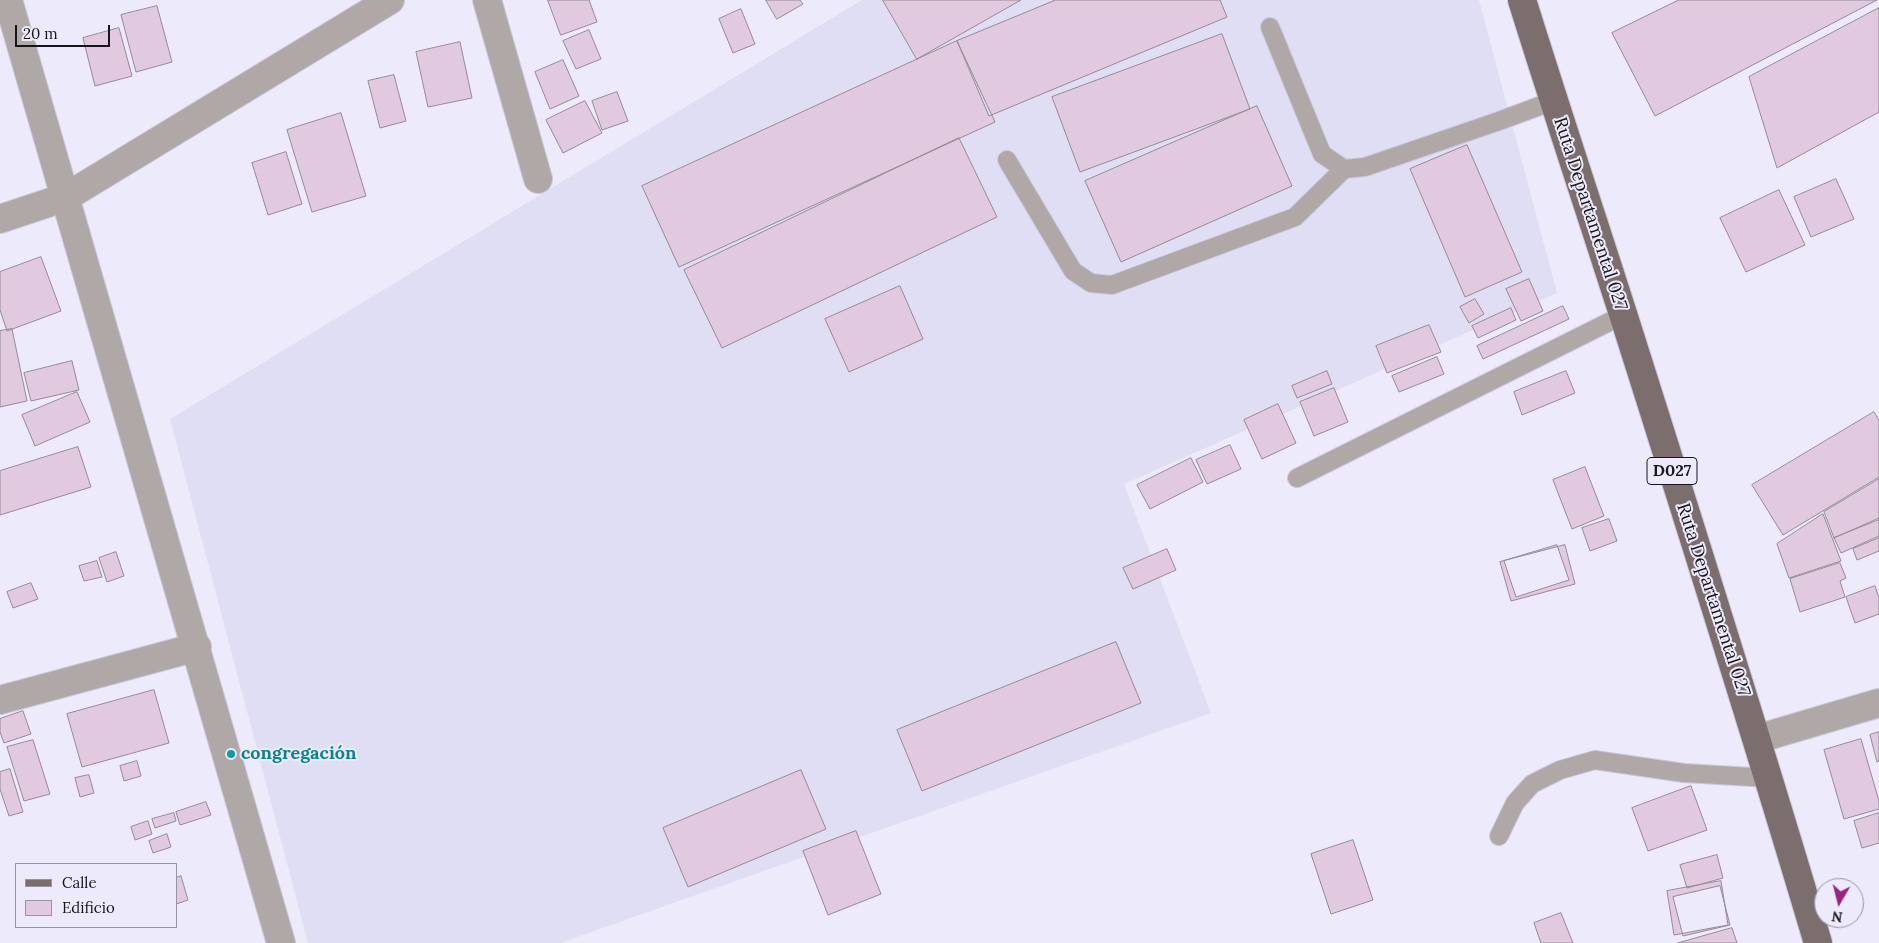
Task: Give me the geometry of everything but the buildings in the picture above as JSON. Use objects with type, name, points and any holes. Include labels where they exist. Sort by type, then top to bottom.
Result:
[{"type":"main road","name":"Ruta Departamental 027","points":[[1522,0],[1757,738],[1818,943]]},
{"type":"street","points":[[8,0],[197,647],[281,943]]},
{"type":"street","points":[[0,219],[66,197],[390,0]]},
{"type":"street","points":[[487,0],[538,179]]},
{"type":"street","points":[[0,700],[197,647]]},
{"type":"street","points":[[1757,738],[1879,703]]},
{"type":"lane","points":[[1270,27],[1322,154],[1344,169]]},
{"type":"lane","points":[[1007,160],[1073,271],[1091,283],[1112,285],[1295,216],[1344,169],[1365,167],[1553,101]]},
{"type":"lane","points":[[1297,478],[1623,315]]},
{"type":"lane","points":[[1499,836],[1515,803],[1532,784],[1560,770],[1595,760],[1684,773],[1769,778]]},
{"type":"shaded area","points":[[862,0],[1479,0],[1557,293],[1124,484],[1211,713],[560,943],[308,943],[170,419]]},
{"type":"place","name":"congregación","points":[[231,754]]}]
